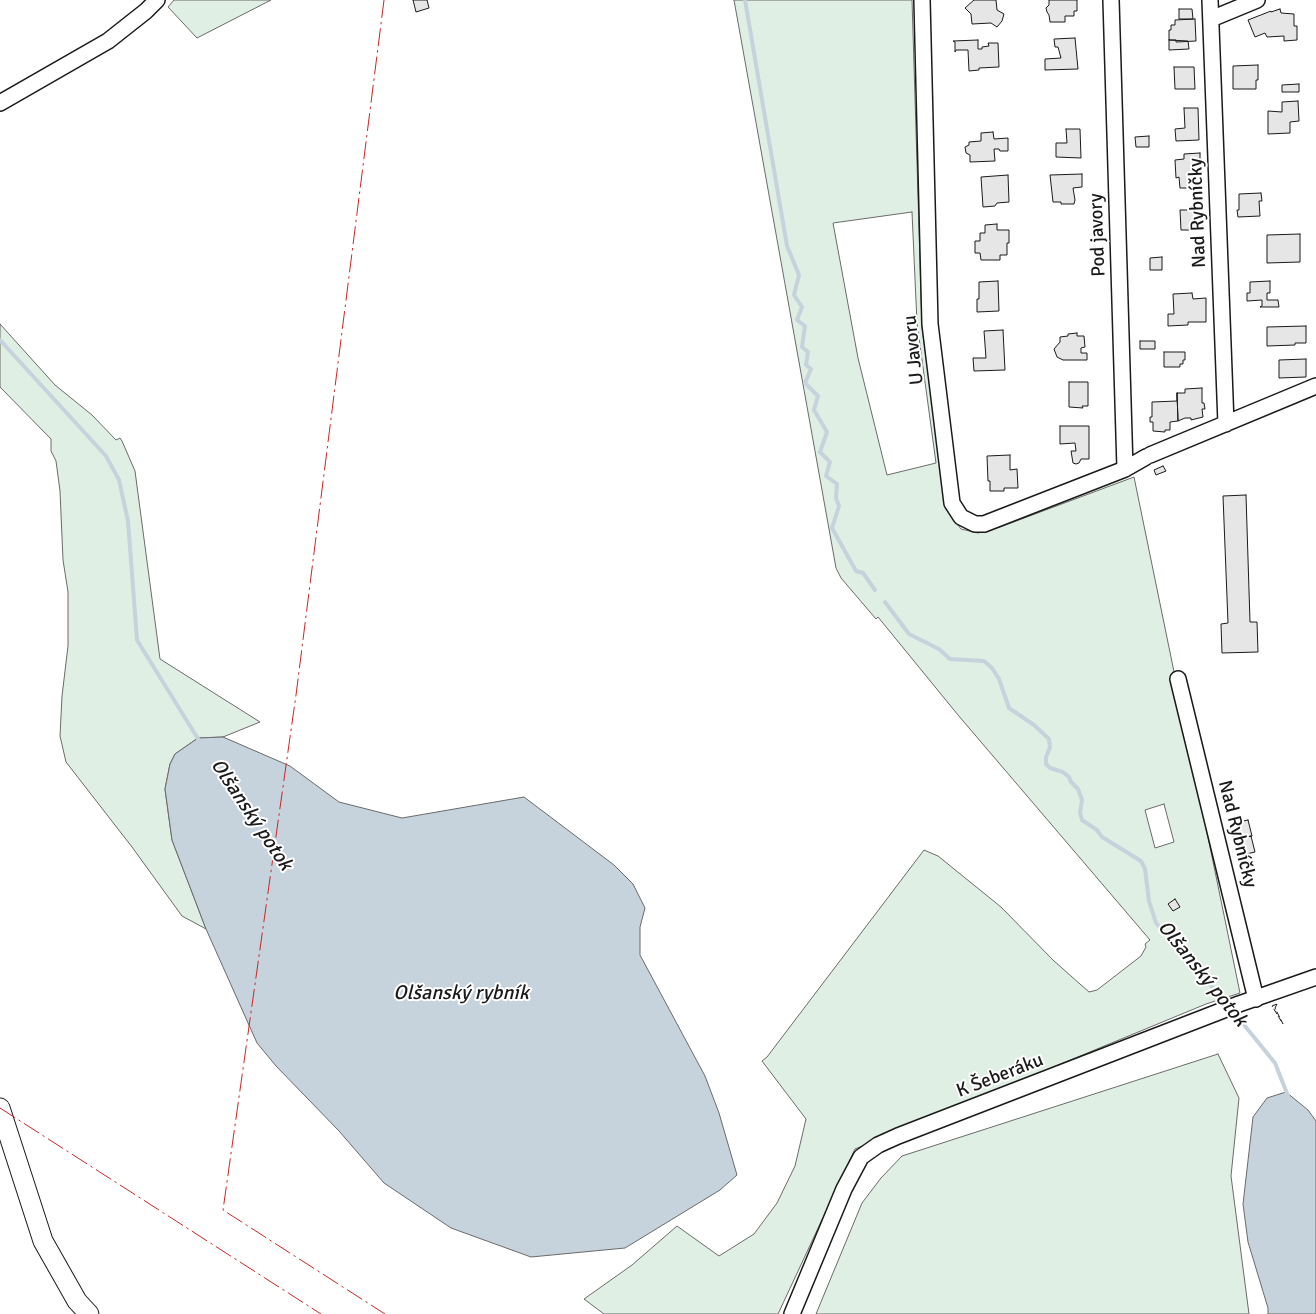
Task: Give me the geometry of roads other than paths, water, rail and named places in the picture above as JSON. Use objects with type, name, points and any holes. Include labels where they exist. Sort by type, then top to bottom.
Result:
[{"type":"main road","points":[[0,1108],[43,1241],[78,1301],[89,1314]]},
{"type":"street","points":[[0,103],[108,41],[157,0]]},
{"type":"street","name":"U Javoru","points":[[922,0],[930,324],[952,503],[961,517],[975,524],[984,524],[1125,469],[1148,456],[1316,386]]},
{"type":"street","name":"Pod javory","points":[[1111,0],[1125,469]]},
{"type":"street","name":"Nad Rybníčky","points":[[1210,0],[1226,424]]},
{"type":"street","points":[[1211,19],[1257,0]]},
{"type":"street","name":"Nad Rybníčky","points":[[1178,679],[1256,999]]},
{"type":"street","name":"K Šeberáku","points":[[792,1314],[844,1190],[861,1157],[878,1145],[1233,1007],[1316,977]]},
{"type":"water","name":"Olšanský rybník","points":[[223,737],[290,766],[339,802],[402,818],[524,797],[614,865],[633,884],[645,908],[640,927],[640,955],[705,1076],[719,1113],[737,1175],[720,1190],[625,1248],[531,1257],[451,1228],[384,1183],[339,1131],[276,1066],[257,1043],[206,929],[172,840],[165,789],[170,764],[175,754],[198,738]]},
{"type":"water","points":[[1286,1092],[1308,1110],[1316,1121],[1316,1314],[1268,1314],[1268,1308],[1248,1242],[1243,1204],[1253,1117],[1267,1098]]},
{"type":"waterway","points":[[745,0],[787,246],[799,275],[794,295],[802,307],[797,320],[805,326],[802,347],[808,352],[806,365],[811,369],[805,383],[818,396],[814,410],[827,432],[820,452],[830,462],[826,476],[837,484],[836,498],[839,506],[832,528],[856,571],[863,573],[875,590]]},
{"type":"waterway","name":"Olšanský potok","points":[[0,340],[106,456],[119,480],[128,521],[137,640],[200,742]]},
{"type":"waterway","name":"Olšanský potok","points":[[885,602],[909,634],[939,649],[950,659],[984,661],[992,668],[999,679],[1009,708],[1034,725],[1049,739],[1050,747],[1046,757],[1046,764],[1050,768],[1063,772],[1078,789],[1082,800],[1080,813],[1082,820],[1097,830],[1102,837],[1141,861],[1145,869],[1149,901],[1156,923],[1228,1005]]},
{"type":"waterway","name":"Olšanský potok","points":[[1232,1010],[1275,1063],[1288,1096]]}]
